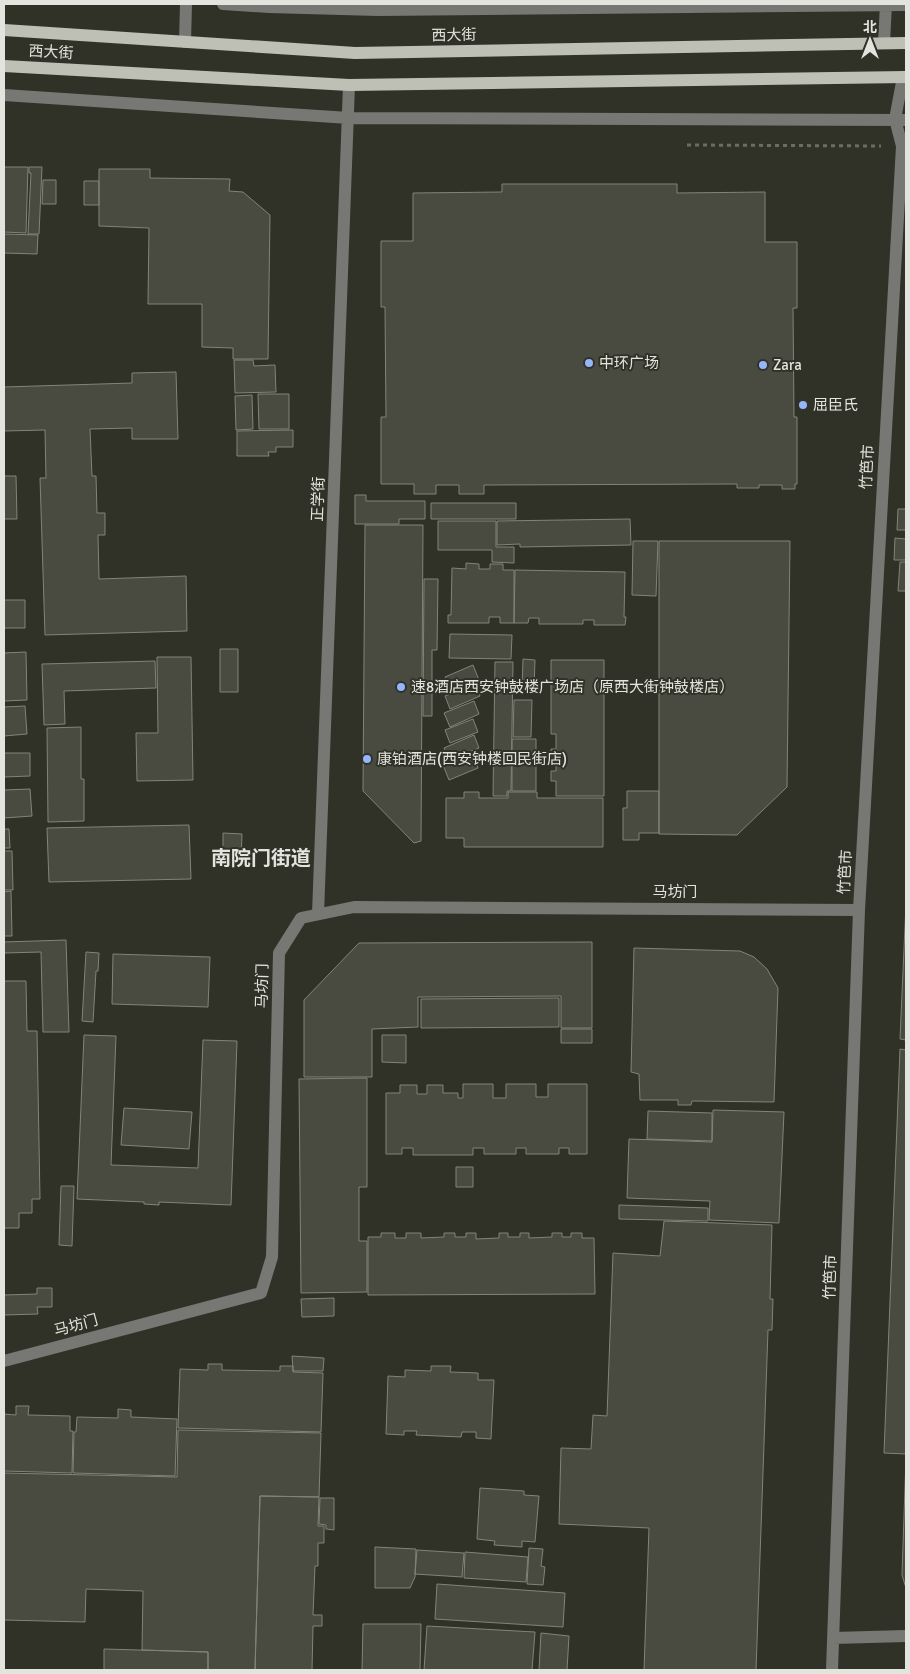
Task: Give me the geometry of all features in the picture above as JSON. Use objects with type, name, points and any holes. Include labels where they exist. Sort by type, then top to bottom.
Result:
[{"type":"main road","name":"西大街","points":[[4,30],[354,53],[906,43]]},
{"type":"main road","name":"西大街","points":[[4,66],[349,84],[905,77]]},
{"type":"street","points":[[185,42],[186,4]]},
{"type":"street","points":[[223,4],[378,10],[906,5]]},
{"type":"street","points":[[884,43],[886,5]]},
{"type":"street","name":"竹笆市","points":[[832,1670],[859,910],[902,146],[901,120],[905,77]]},
{"type":"street","name":"正学街","points":[[318,914],[349,84]]},
{"type":"street","points":[[4,95],[349,118],[901,120]]},
{"type":"street","name":"马坊门","points":[[4,1361],[261,1293],[272,1258],[279,953],[301,918],[354,907],[859,910]]},
{"type":"street","points":[[833,1638],[906,1636]]},
{"type":"path","points":[[687,145],[902,146]]},
{"type":"building","points":[[4,167],[28,167],[26,233],[4,232]]},
{"type":"building","points":[[29,167],[42,167],[39,234],[28,234],[31,173],[29,173]]},
{"type":"building","points":[[99,169],[150,169],[150,178],[230,179],[229,191],[243,192],[270,215],[268,359],[233,359],[233,348],[202,347],[202,304],[148,304],[149,228],[99,226]]},
{"type":"building","points":[[43,180],[56,180],[56,204],[42,204]]},
{"type":"building","points":[[84,181],[99,181],[99,205],[84,205]]},
{"type":"building","name":"中环广场","points":[[502,184],[677,184],[677,193],[765,192],[765,242],[797,242],[797,308],[793,308],[794,417],[797,417],[797,484],[795,484],[795,489],[782,489],[782,485],[759,485],[759,488],[737,488],[737,484],[484,485],[484,494],[459,494],[459,485],[436,485],[436,494],[414,494],[414,484],[381,484],[381,417],[386,417],[385,307],[381,307],[381,241],[413,241],[413,193],[502,192]]},
{"type":"building","points":[[4,234],[38,235],[37,254],[4,253]]},
{"type":"building","points":[[234,360],[253,360],[254,366],[275,365],[276,392],[235,393]]},
{"type":"building","points":[[176,372],[178,439],[132,439],[132,428],[90,429],[92,476],[96,476],[97,513],[105,513],[105,535],[98,535],[99,579],[186,576],[187,631],[45,635],[40,478],[46,478],[45,430],[4,431],[4,387],[132,383],[132,373]]},
{"type":"building","points":[[258,394],[289,394],[289,429],[259,429]]},
{"type":"building","points":[[252,395],[253,429],[236,430],[235,396]]},
{"type":"building","points":[[293,430],[293,447],[276,447],[276,452],[268,452],[269,456],[237,456],[237,431]]},
{"type":"building","points":[[4,476],[16,476],[17,519],[4,519]]},
{"type":"building","points":[[355,495],[366,495],[366,501],[425,501],[425,519],[399,519],[399,524],[355,524]]},
{"type":"building","points":[[431,503],[516,503],[516,519],[431,519]]},
{"type":"building","points":[[898,509],[906,509],[906,530],[897,530]]},
{"type":"building","points":[[630,519],[631,545],[520,547],[520,544],[497,545],[497,521]]},
{"type":"building","points":[[438,521],[496,521],[496,547],[514,547],[514,563],[492,562],[492,550],[438,550]]},
{"type":"building","points":[[365,525],[423,525],[421,841],[414,843],[363,791]]},
{"type":"building","points":[[895,538],[906,539],[906,560],[894,560]]},
{"type":"building","points":[[633,541],[658,541],[656,596],[632,595]]},
{"type":"building","points":[[659,541],[790,541],[787,787],[737,835],[659,834]]},
{"type":"building","points":[[900,562],[906,562],[906,591],[898,591]]},
{"type":"building","points":[[466,563],[479,564],[479,569],[490,569],[490,564],[503,564],[503,570],[514,570],[514,623],[500,623],[500,617],[489,617],[489,623],[448,623],[448,615],[451,615],[452,568],[466,569]]},
{"type":"building","points":[[515,570],[625,572],[625,625],[594,625],[594,620],[583,620],[583,624],[539,624],[539,618],[529,618],[528,623],[514,623]]},
{"type":"building","points":[[424,579],[438,579],[437,650],[432,650],[432,716],[423,716]]},
{"type":"building","points":[[4,600],[25,600],[25,628],[4,628]]},
{"type":"building","points":[[450,634],[512,635],[511,659],[449,658]]},
{"type":"building","points":[[220,649],[238,649],[238,692],[220,692]]},
{"type":"building","points":[[26,652],[27,700],[4,701],[4,653]]},
{"type":"building","points":[[157,657],[191,657],[193,780],[137,781],[136,733],[158,733]]},
{"type":"building","points":[[523,659],[535,660],[534,688],[522,688]]},
{"type":"building","points":[[551,660],[604,660],[604,796],[556,796],[556,781],[551,781],[551,771],[556,771],[556,759],[551,759],[551,749],[556,749],[556,734],[551,734]]},
{"type":"building","points":[[155,661],[156,688],[64,691],[65,724],[44,725],[42,664]]},
{"type":"building","points":[[495,662],[513,662],[511,791],[507,791],[507,796],[493,796]]},
{"type":"building","points":[[473,665],[479,680],[452,692],[445,677]]},
{"type":"building","points":[[475,684],[480,696],[450,709],[445,696]]},
{"type":"building","points":[[514,700],[532,700],[531,737],[513,737]]},
{"type":"building","points":[[474,701],[479,714],[450,727],[444,713]]},
{"type":"building","points":[[25,706],[27,734],[4,736],[4,707]]},
{"type":"building","points":[[473,719],[478,732],[450,743],[445,730]]},
{"type":"building","points":[[81,727],[81,779],[84,779],[84,821],[48,822],[47,728]]},
{"type":"building","points":[[474,735],[479,748],[449,760],[444,748]]},
{"type":"building","points":[[512,739],[536,739],[536,791],[512,791]]},
{"type":"building","points":[[4,753],[30,753],[30,776],[4,777]]},
{"type":"building","points":[[473,753],[478,768],[449,780],[443,765]]},
{"type":"building","points":[[30,789],[32,816],[4,818],[4,790]]},
{"type":"building","points":[[627,791],[659,791],[659,833],[639,833],[639,840],[623,840],[623,808],[627,808]]},
{"type":"building","points":[[464,792],[479,792],[479,798],[508,798],[508,792],[537,792],[537,798],[603,798],[603,847],[464,847],[464,838],[446,838],[446,798],[464,798]]},
{"type":"building","points":[[189,825],[191,879],[49,882],[47,828]]},
{"type":"building","points":[[4,829],[9,829],[10,848],[4,848]]},
{"type":"building","points":[[223,833],[242,834],[241,860],[223,860]]},
{"type":"building","points":[[4,851],[12,851],[13,890],[4,890]]},
{"type":"building","points":[[11,891],[12,936],[4,936],[4,892]]},
{"type":"building","points":[[906,904],[906,1040],[900,1039]]},
{"type":"building","points":[[66,940],[69,1032],[43,1032],[41,952],[4,953],[4,942]]},
{"type":"building","points":[[592,942],[592,1028],[561,1028],[561,996],[418,997],[418,1027],[372,1029],[372,1077],[304,1077],[304,1000],[359,943]]},
{"type":"building","points":[[634,948],[740,951],[754,957],[767,969],[778,988],[774,1102],[692,1101],[691,1105],[678,1105],[678,1100],[640,1100],[639,1074],[631,1072]]},
{"type":"building","points":[[86,952],[99,953],[93,1022],[82,1021]]},
{"type":"building","points":[[113,954],[210,957],[208,1007],[112,1004]]},
{"type":"building","points":[[4,981],[26,981],[27,1031],[37,1031],[40,1199],[32,1199],[32,1213],[19,1213],[19,1228],[4,1228]]},
{"type":"building","points":[[559,998],[559,1027],[421,1028],[421,999]]},
{"type":"building","points":[[561,1029],[592,1029],[592,1043],[561,1043]]},
{"type":"building","points":[[84,1035],[116,1036],[111,1165],[198,1168],[203,1040],[237,1041],[231,1205],[159,1202],[159,1205],[144,1204],[144,1202],[77,1199]]},
{"type":"building","points":[[382,1035],[406,1035],[406,1063],[382,1062]]},
{"type":"building","points":[[900,1049],[906,1050],[906,1454],[884,1453]]},
{"type":"building","points":[[367,1078],[367,1187],[359,1187],[359,1241],[367,1241],[367,1292],[301,1293],[299,1079]]},
{"type":"building","points":[[463,1084],[493,1084],[493,1098],[506,1098],[506,1084],[536,1084],[536,1097],[548,1097],[548,1084],[587,1084],[587,1154],[569,1154],[569,1148],[559,1148],[559,1154],[526,1154],[526,1148],[516,1148],[516,1154],[484,1154],[484,1148],[473,1148],[473,1155],[413,1155],[413,1148],[402,1148],[402,1154],[386,1154],[386,1093],[400,1093],[400,1085],[417,1085],[417,1094],[427,1094],[427,1085],[443,1085],[443,1093],[458,1093],[458,1098],[463,1098]]},
{"type":"building","points":[[124,1108],[192,1112],[189,1149],[121,1145]]},
{"type":"building","points":[[713,1110],[784,1112],[779,1223],[709,1220],[710,1201],[627,1198],[629,1139],[712,1142]]},
{"type":"building","points":[[648,1111],[712,1113],[712,1141],[647,1139]]},
{"type":"building","points":[[456,1167],[473,1167],[473,1187],[456,1187]]},
{"type":"building","points":[[61,1186],[74,1186],[72,1246],[59,1245]]},
{"type":"building","points":[[619,1205],[708,1208],[708,1221],[619,1219]]},
{"type":"building","points":[[664,1221],[772,1225],[770,1299],[773,1299],[772,1330],[768,1330],[756,1670],[644,1670],[649,1528],[559,1524],[561,1448],[591,1449],[593,1415],[607,1416],[613,1253],[660,1256]]},
{"type":"building","points":[[381,1233],[395,1233],[395,1238],[406,1238],[406,1233],[421,1233],[421,1238],[444,1237],[444,1233],[455,1233],[455,1237],[466,1237],[466,1233],[476,1233],[476,1239],[499,1238],[499,1233],[508,1233],[508,1237],[520,1237],[520,1233],[529,1233],[529,1238],[552,1237],[552,1233],[562,1233],[562,1237],[571,1237],[571,1233],[582,1233],[582,1238],[594,1238],[595,1294],[368,1295],[368,1237],[381,1237]]},
{"type":"building","points":[[37,1288],[52,1288],[52,1307],[37,1307],[38,1314],[4,1315],[4,1295],[37,1294]]},
{"type":"building","points":[[334,1298],[334,1316],[302,1317],[301,1299]]},
{"type":"building","points":[[292,1356],[324,1358],[323,1371],[293,1371]]},
{"type":"building","points":[[208,1364],[222,1364],[222,1370],[280,1371],[280,1366],[293,1366],[293,1372],[323,1373],[321,1432],[178,1428],[180,1369],[208,1370]]},
{"type":"building","points":[[431,1366],[451,1366],[450,1372],[478,1373],[478,1380],[494,1380],[491,1439],[476,1438],[476,1432],[462,1432],[461,1437],[416,1435],[417,1431],[404,1431],[404,1435],[386,1434],[388,1376],[405,1377],[405,1370],[431,1371]]},
{"type":"building","points":[[16,1406],[29,1406],[28,1415],[70,1416],[70,1431],[73,1431],[72,1473],[4,1471],[4,1414],[16,1415]]},
{"type":"building","points":[[118,1409],[131,1410],[131,1417],[177,1419],[175,1476],[73,1473],[74,1432],[76,1432],[77,1417],[118,1418]]},
{"type":"building","points":[[178,1430],[321,1433],[319,1497],[260,1496],[255,1670],[208,1670],[208,1652],[142,1650],[143,1591],[86,1589],[85,1622],[4,1620],[4,1473],[177,1477]]},
{"type":"building","points":[[906,1457],[906,1588],[902,1575]]},
{"type":"building","points":[[480,1488],[524,1491],[524,1495],[539,1496],[535,1542],[522,1541],[522,1547],[494,1545],[495,1541],[477,1539]]},
{"type":"building","points":[[260,1496],[319,1497],[318,1526],[324,1526],[324,1543],[318,1543],[318,1566],[315,1566],[313,1615],[322,1615],[322,1626],[313,1626],[312,1670],[255,1670]]},
{"type":"building","points":[[320,1498],[334,1498],[334,1530],[326,1529],[326,1525],[319,1524]]},
{"type":"building","points":[[375,1547],[416,1549],[415,1577],[410,1588],[375,1588]]},
{"type":"building","points":[[529,1548],[543,1549],[541,1566],[545,1567],[543,1585],[527,1584]]},
{"type":"building","points":[[417,1550],[464,1553],[462,1577],[415,1574]]},
{"type":"building","points":[[465,1552],[528,1557],[526,1582],[464,1578]]},
{"type":"building","points":[[437,1584],[565,1593],[563,1627],[435,1619]]},
{"type":"building","points":[[363,1624],[421,1624],[420,1670],[362,1670]]},
{"type":"building","points":[[427,1626],[535,1632],[532,1670],[424,1670]]},
{"type":"building","points":[[541,1633],[569,1636],[567,1670],[539,1670]]},
{"type":"building","points":[[104,1649],[208,1652],[208,1670],[104,1670]]},
{"type":"place","name":"中环广场","points":[[589,363]]},
{"type":"place","name":"Zara","points":[[763,365]]},
{"type":"place","name":"屈臣氏","points":[[803,405]]},
{"type":"place","name":"速8酒店西安钟鼓楼广场店（原西大街钟鼓楼店）","points":[[401,687]]},
{"type":"place","name":"康铂酒店(西安钟楼回民街店)","points":[[367,759]]},
{"type":"district","name":"南院门街道","points":[[261,858]]}]
